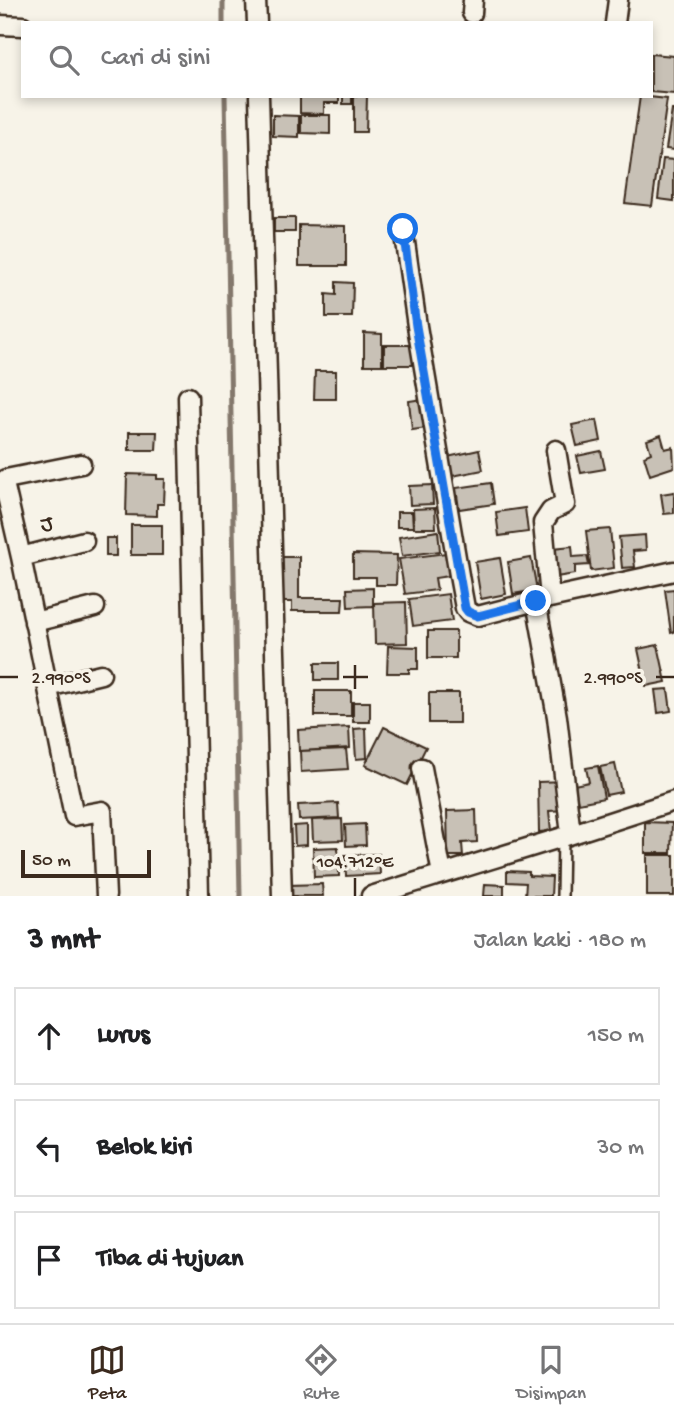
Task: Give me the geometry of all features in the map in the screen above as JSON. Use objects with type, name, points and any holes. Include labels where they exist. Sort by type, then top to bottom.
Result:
[{"type":"street","points":[[256,0],[257,21]]},
{"type":"street","points":[[615,21],[618,0]]},
{"type":"street","points":[[0,25],[21,26]]},
{"type":"street","points":[[259,98],[282,896]]},
{"type":"street","points":[[403,229],[416,326],[465,608],[468,612],[478,616],[674,571]]},
{"type":"street","points":[[188,397],[199,896]]},
{"type":"street","points":[[556,450],[565,504],[551,511],[542,523],[543,599],[567,835]]},
{"type":"street","points":[[81,464],[6,479],[5,488],[22,557],[74,817],[102,811],[106,896]]},
{"type":"street","name":"J","points":[[22,557],[84,541]]},
{"type":"street","points":[[34,622],[95,607]]},
{"type":"street","points":[[48,687],[101,674]]},
{"type":"street","points":[[422,768],[442,874]]},
{"type":"street","points":[[371,896],[674,801]]},
{"type":"lane","points":[[562,896],[567,835]]},
{"type":"building","points":[[653,54],[674,56],[674,94],[653,92]]},
{"type":"building","points":[[300,98],[339,98],[339,103],[324,103],[324,114],[300,113]]},
{"type":"building","points":[[343,98],[352,98],[352,104],[343,104]]},
{"type":"building","points":[[354,98],[367,98],[366,132],[354,132]]},
{"type":"building","points":[[640,98],[667,99],[652,206],[625,203]]},
{"type":"building","points":[[674,110],[674,150],[666,149]]},
{"type":"building","points":[[273,115],[299,116],[299,137],[273,136]]},
{"type":"building","points":[[301,115],[330,115],[330,134],[301,133]]},
{"type":"building","points":[[663,159],[674,160],[674,201],[658,199]]},
{"type":"building","points":[[274,218],[295,218],[295,232],[274,232]]},
{"type":"building","points":[[299,225],[346,226],[346,266],[299,266]]},
{"type":"building","points":[[336,282],[353,283],[352,317],[326,317],[326,294],[336,295]]},
{"type":"building","points":[[364,333],[382,334],[382,365],[364,365]]},
{"type":"building","points":[[384,345],[413,345],[413,365],[384,365]]},
{"type":"building","points":[[315,371],[336,371],[336,399],[314,399]]},
{"type":"building","points":[[423,399],[427,428],[412,430],[409,401]]},
{"type":"building","points":[[597,420],[601,441],[577,446],[572,425]]},
{"type":"building","points":[[129,432],[157,432],[156,450],[129,450]]},
{"type":"building","points":[[661,435],[665,449],[673,447],[674,467],[650,475],[644,456],[651,453],[647,440]]},
{"type":"building","points":[[479,450],[483,470],[447,477],[443,458]]},
{"type":"building","points":[[601,451],[605,469],[581,473],[577,456]]},
{"type":"building","points":[[127,474],[157,475],[157,479],[165,479],[164,504],[157,504],[157,516],[126,515]]},
{"type":"building","points":[[491,483],[494,504],[459,509],[456,488]]},
{"type":"building","points":[[432,485],[433,504],[410,505],[409,486]]},
{"type":"building","points":[[674,492],[674,513],[664,514],[661,494]]},
{"type":"building","points":[[435,508],[436,528],[414,528],[413,509]]},
{"type":"building","points":[[525,508],[528,532],[499,536],[496,512]]},
{"type":"building","points":[[397,512],[412,512],[413,527],[397,527]]},
{"type":"building","points":[[131,525],[162,525],[162,555],[131,555]]},
{"type":"building","points":[[610,529],[614,568],[591,571],[586,531]]},
{"type":"building","points":[[438,531],[440,551],[402,556],[399,537]]},
{"type":"building","points":[[645,535],[646,550],[633,551],[635,567],[622,568],[619,537]]},
{"type":"building","points":[[106,538],[116,538],[116,556],[106,556]]},
{"type":"building","points":[[572,546],[573,557],[587,556],[589,565],[575,566],[575,574],[556,577],[553,548]]},
{"type":"building","points":[[446,553],[449,576],[435,578],[437,590],[405,594],[399,559]]},
{"type":"building","points":[[353,554],[397,555],[396,585],[376,585],[376,577],[353,577]]},
{"type":"building","points":[[279,557],[299,557],[299,598],[343,598],[342,611],[292,611],[292,602],[279,602]]},
{"type":"building","points":[[500,558],[506,594],[481,599],[475,562]]},
{"type":"building","points":[[531,558],[537,590],[513,594],[508,562]]},
{"type":"building","points":[[373,588],[373,606],[348,607],[347,589]]},
{"type":"building","points":[[674,589],[674,632],[671,633],[665,590]]},
{"type":"building","points":[[448,594],[452,621],[413,626],[409,599]]},
{"type":"building","points":[[406,602],[407,643],[375,644],[374,603]]},
{"type":"building","points":[[428,631],[456,631],[456,658],[428,658]]},
{"type":"building","points":[[658,645],[666,682],[646,686],[638,649]]},
{"type":"building","points":[[388,646],[418,647],[418,669],[409,669],[409,673],[387,673]]},
{"type":"building","points":[[315,663],[338,663],[338,680],[315,680]]},
{"type":"building","points":[[668,689],[671,711],[658,713],[655,690]]},
{"type":"building","points":[[315,691],[351,691],[351,716],[315,716]]},
{"type":"building","points":[[429,693],[459,693],[459,723],[429,723]]},
{"type":"building","points":[[353,702],[370,702],[370,722],[353,722]]},
{"type":"building","points":[[349,727],[350,748],[299,751],[298,730]]},
{"type":"building","points":[[384,727],[426,747],[407,785],[365,765]]},
{"type":"building","points":[[366,728],[367,758],[356,759],[354,729]]},
{"type":"building","points":[[346,749],[348,769],[301,772],[300,751]]},
{"type":"building","points":[[615,764],[621,792],[606,795],[600,767]]},
{"type":"building","points":[[598,766],[604,798],[578,803],[574,785],[589,782],[586,768]]},
{"type":"building","points":[[564,781],[565,810],[549,811],[551,831],[539,832],[538,782]]},
{"type":"building","points":[[338,803],[339,818],[299,820],[298,805]]},
{"type":"building","points":[[476,810],[477,842],[462,843],[463,856],[448,856],[447,811]]},
{"type":"building","points":[[342,819],[343,840],[313,841],[312,820]]},
{"type":"building","points":[[645,822],[672,823],[671,853],[645,853]]},
{"type":"building","points":[[365,824],[366,845],[346,846],[345,825]]},
{"type":"building","points":[[307,825],[307,845],[295,846],[294,826]]},
{"type":"building","points":[[338,847],[339,876],[314,877],[313,848]]},
{"type":"building","points":[[379,854],[380,874],[346,876],[345,855]]},
{"type":"building","points":[[647,855],[674,855],[674,896],[647,896]]},
{"type":"building","points":[[507,871],[552,877],[551,896],[525,896],[526,883],[507,882]]},
{"type":"building","points":[[322,884],[323,896],[290,896],[289,885]]},
{"type":"building","points":[[485,884],[504,885],[504,896],[484,896]]},
{"type":"waterway","points":[[223,0],[223,21]]},
{"type":"waterway","points":[[225,98],[240,896]]},
{"type":"route","points":[[403,229],[416,326],[465,608],[472,615],[478,616],[536,601]]}]
